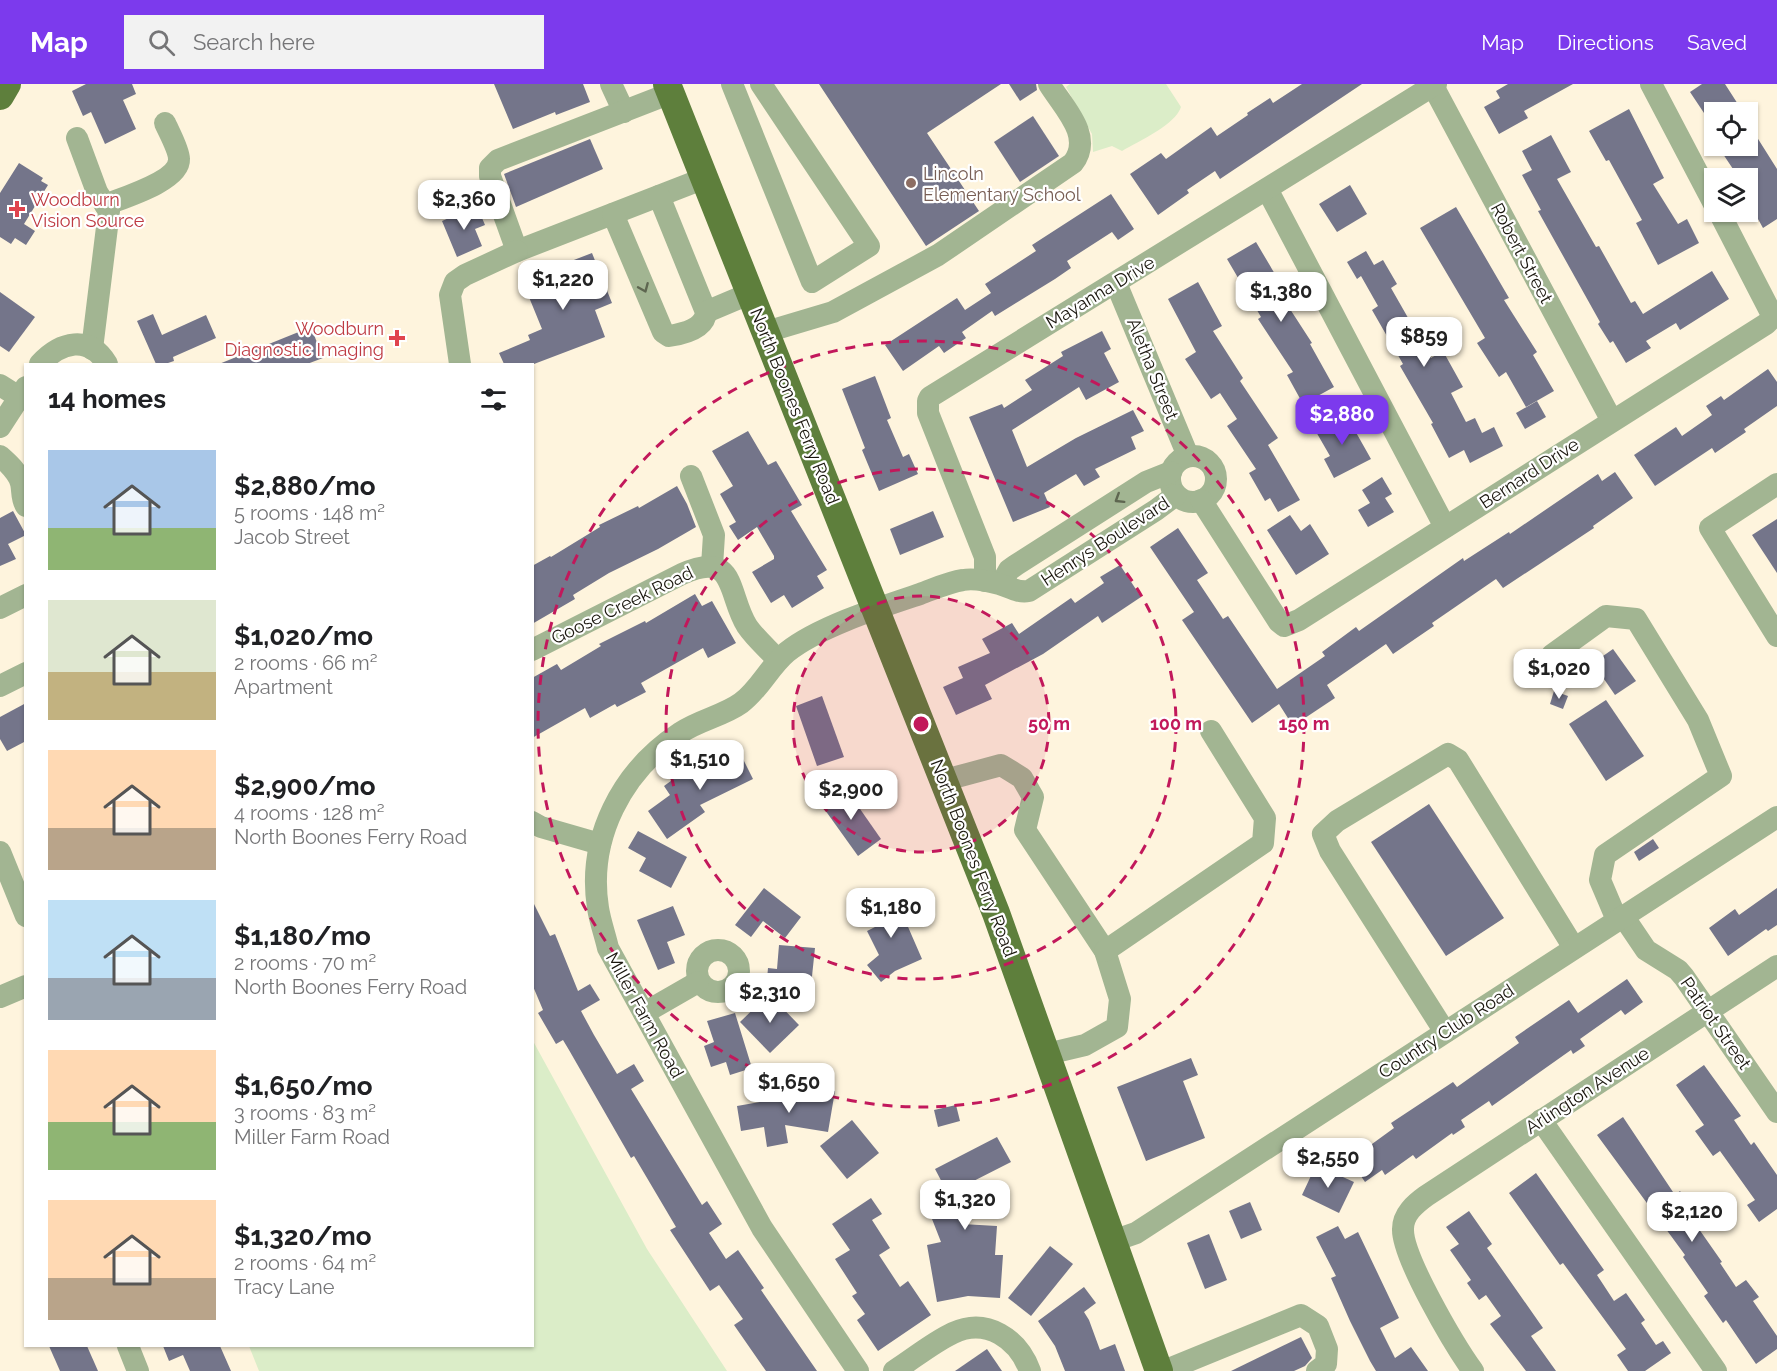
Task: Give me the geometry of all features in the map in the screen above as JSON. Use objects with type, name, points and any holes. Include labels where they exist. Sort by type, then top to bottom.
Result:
[{"type":"main road","points":[[0,96],[8,84]]},
{"type":"main road","name":"North Boones Ferry Road","points":[[669,89],[996,913],[1159,1371]]},
{"type":"street","points":[[611,84],[624,112]]},
{"type":"street","points":[[732,84],[812,282],[870,246],[761,84]]},
{"type":"street","points":[[766,332],[833,312],[938,255],[1073,163],[1081,148],[1079,131],[1049,84]]},
{"type":"street","points":[[1651,84],[1704,185]]},
{"type":"street","name":"Mayanna Drive","points":[[993,582],[928,413],[928,401],[935,393],[1434,85]]},
{"type":"street","name":"Robert Street","points":[[1434,85],[1612,421]]},
{"type":"street","points":[[517,251],[490,176],[490,168],[498,160],[624,112],[669,89]]},
{"type":"street","points":[[746,118],[776,106]]},
{"type":"street","points":[[105,205],[159,183],[177,168],[179,159],[165,123]]},
{"type":"street","points":[[41,363],[59,347],[76,343],[99,357],[109,211],[97,192],[77,138]]},
{"type":"street","points":[[460,363],[450,295],[455,282],[517,251],[705,178]]},
{"type":"street","points":[[1267,189],[1445,526]]},
{"type":"street","points":[[613,214],[663,332],[669,336],[679,335],[693,329],[705,318],[706,312],[659,196]]},
{"type":"street","name":"Bernard Drive","points":[[1201,500],[1279,622],[1284,626],[1299,620],[1772,318],[1766,301],[1724,222]]},
{"type":"street","name":"Aletha Street","points":[[1116,283],[1188,456]]},
{"type":"street","points":[[706,312],[751,293]]},
{"type":"street","points":[[0,385],[22,392],[0,427]]},
{"type":"street","points":[[0,456],[23,477],[22,501],[24,504]]},
{"type":"street","points":[[1188,456],[1203,458],[1210,463],[1216,475],[1210,494],[1201,500],[1188,501],[1176,495],[1171,487],[1170,472],[1180,459],[1188,456]]},
{"type":"street","name":"Henrys Boulevard","points":[[993,582],[1146,483],[1170,472]]},
{"type":"street","name":"Goose Creek Road","points":[[691,476],[714,535],[712,566]]},
{"type":"street","points":[[1777,484],[1710,528],[1777,636]]},
{"type":"street","name":"Henrys Boulevard","points":[[877,610],[965,579],[993,582],[1021,592],[1029,591],[1176,495]]},
{"type":"street","name":"Goose Creek Road","points":[[534,649],[682,574],[695,568],[712,566],[728,580],[748,627],[778,660]]},
{"type":"street","points":[[0,608],[24,596]]},
{"type":"street","name":"Miller Farm Road","points":[[858,1371],[768,1237],[608,948],[598,908],[596,879],[600,844],[612,808],[626,784],[648,757],[691,726],[739,704],[757,688],[778,660],[809,638],[877,610]]},
{"type":"street","name":"Patriot Street","points":[[1552,655],[1606,616],[1636,619],[1698,720],[1721,776],[1605,855],[1600,880],[1620,918],[1646,950],[1678,970],[1777,1112]]},
{"type":"street","points":[[0,686],[24,674]]},
{"type":"street","points":[[1105,951],[1263,843],[1265,818],[1211,731]]},
{"type":"street","points":[[1445,1032],[1330,851],[1323,834],[1337,821],[1448,754],[1458,760],[1574,948]]},
{"type":"street","points":[[945,780],[1001,765],[1022,778],[1033,796],[1025,830],[1105,951],[1120,999],[1117,1027],[1085,1045],[1047,1054]]},
{"type":"street","name":"Country Club Road","points":[[1113,1240],[1136,1233],[1777,817]]},
{"type":"street","points":[[534,823],[600,844]]},
{"type":"street","points":[[0,852],[24,911]]},
{"type":"street","name":"Arlington Avenue","points":[[1473,1371],[1441,1319],[1411,1259],[1404,1239],[1404,1221],[1414,1204],[1777,966]]},
{"type":"street","points":[[644,1013],[699,982]]},
{"type":"street","points":[[0,997],[24,987]]},
{"type":"street","points":[[1541,1120],[1716,1371]]},
{"type":"street","points":[[1164,1371],[1301,1315],[1318,1326],[1327,1349],[1326,1364],[1317,1371]]},
{"type":"street","points":[[894,1371],[952,1333],[976,1328],[1002,1334],[1012,1341],[1026,1359],[1030,1371]]},
{"type":"street","points":[[128,1347],[138,1371]]},
{"type":"green space","points":[[1070,84],[1166,84],[1181,107],[1172,120],[1164,126],[1122,151],[1112,146],[1093,152],[1092,134],[1066,87]]},
{"type":"green space","points":[[534,1043],[647,1249],[727,1371],[259,1371],[249,1347],[534,1347]]},
{"type":"building","points":[[86,84],[132,84],[136,94],[123,100],[136,129],[105,144],[91,112],[83,116],[72,91]]},
{"type":"building","points":[[494,84],[583,84],[590,102],[556,115],[555,112],[513,129]]},
{"type":"building","name":"Lincoln Elementary School","points":[[819,84],[1001,84],[927,133],[979,211],[926,246]]},
{"type":"building","points":[[1009,84],[1036,84],[1037,90],[1020,101]]},
{"type":"building","points":[[1302,84],[1362,84],[1220,179],[1215,171],[1187,190],[1189,193],[1158,215],[1130,174],[1161,153],[1166,159],[1211,127],[1217,136],[1270,98],[1273,103]]},
{"type":"building","points":[[1508,84],[1573,84],[1524,111],[1528,118],[1499,134],[1484,107],[1500,98],[1496,91]]},
{"type":"building","points":[[1702,84],[1725,84],[1737,102],[1704,102],[1704,113],[1690,92]]},
{"type":"building","points":[[1629,109],[1664,178],[1653,184],[1678,224],[1687,219],[1699,243],[1658,265],[1636,223],[1642,220],[1609,160],[1606,161],[1589,131]]},
{"type":"building","points":[[1033,116],[1059,156],[1020,182],[994,142]]},
{"type":"building","points":[[1551,135],[1571,172],[1557,179],[1631,303],[1635,301],[1643,314],[1712,271],[1729,299],[1680,330],[1676,323],[1646,341],[1651,348],[1626,363],[1613,341],[1610,343],[1598,324],[1600,322],[1538,211],[1541,210],[1522,175],[1532,170],[1522,151]]},
{"type":"building","points":[[590,139],[603,169],[516,207],[504,174]]},
{"type":"building","points":[[1758,139],[1777,169],[1777,219],[1763,228],[1758,219],[1758,168],[1732,168],[1724,156],[1758,156]]},
{"type":"building","name":"Woodburn Vision Source","points":[[19,163],[43,178],[41,181],[48,185],[24,224],[35,231],[26,245],[15,238],[11,244],[0,237],[0,193]]},
{"type":"building","points":[[1350,185],[1367,214],[1337,232],[1319,204]]},
{"type":"building","points":[[1111,194],[1134,229],[1118,240],[1112,232],[1067,261],[1071,268],[1055,279],[995,316],[992,311],[962,332],[966,338],[944,353],[939,346],[903,371],[885,345],[957,298],[965,310],[991,293],[985,284],[1036,251],[1032,245]]},
{"type":"building","points":[[477,206],[485,225],[475,229],[482,246],[457,257],[442,221]]},
{"type":"building","points":[[1456,207],[1509,298],[1504,300],[1537,352],[1533,355],[1554,391],[1526,407],[1506,372],[1499,377],[1477,343],[1485,338],[1420,228]]},
{"type":"building","points":[[1256,242],[1282,286],[1277,289],[1312,343],[1310,344],[1334,387],[1303,404],[1287,375],[1293,372],[1258,319],[1261,317],[1227,259]]},
{"type":"building","points":[[1366,251],[1374,265],[1383,260],[1397,284],[1391,288],[1431,358],[1443,351],[1463,387],[1451,393],[1466,422],[1475,418],[1482,433],[1494,427],[1503,446],[1470,463],[1464,450],[1449,458],[1431,424],[1433,423],[1400,366],[1403,364],[1372,310],[1378,306],[1361,276],[1357,279],[1347,262]]},
{"type":"building","points":[[592,253],[612,303],[595,310],[605,337],[534,364],[504,363],[499,353],[530,340],[528,335],[542,329],[522,280]]},
{"type":"building","points":[[1198,282],[1222,326],[1213,331],[1243,378],[1240,381],[1278,438],[1268,445],[1300,500],[1278,512],[1270,498],[1265,501],[1249,473],[1256,469],[1227,426],[1237,419],[1220,393],[1211,399],[1185,359],[1196,352],[1168,299]]},
{"type":"building","points":[[0,292],[35,317],[9,352],[0,346]]},
{"type":"building","points":[[153,314],[162,335],[206,315],[216,338],[173,357],[174,361],[156,363],[137,321]]},
{"type":"building","points":[[311,327],[323,358],[310,363],[221,363]]},
{"type":"building","points":[[1102,331],[1111,349],[1104,353],[1119,382],[1086,400],[1079,387],[1012,430],[1027,467],[1076,438],[1133,410],[1144,431],[1131,437],[1136,449],[1095,469],[1100,477],[1084,486],[1076,474],[1044,493],[1050,507],[1013,522],[969,417],[1002,404],[1004,408],[1032,390],[1025,380],[1063,356],[1061,352]]},
{"type":"building","points":[[1768,369],[1777,382],[1777,406],[1744,429],[1746,432],[1715,453],[1712,448],[1655,486],[1634,455],[1676,427],[1682,436],[1712,415],[1706,406],[1721,396],[1724,400]]},
{"type":"building","points":[[875,376],[891,418],[887,420],[903,457],[909,454],[918,474],[879,491],[862,450],[865,448],[842,389]]},
{"type":"building","points":[[1537,401],[1546,417],[1525,429],[1516,413]]},
{"type":"building","points":[[1345,413],[1371,459],[1334,478],[1324,459],[1330,456],[1315,430]]},
{"type":"building","points":[[748,431],[768,465],[776,461],[802,505],[791,511],[827,570],[817,576],[824,588],[792,608],[784,595],[771,603],[752,572],[774,559],[774,556],[757,527],[738,540],[729,526],[736,522],[720,494],[733,486],[712,451]]},
{"type":"building","points":[[1615,472],[1633,498],[1593,526],[1594,528],[1503,588],[1496,579],[1432,623],[1434,626],[1393,654],[1386,644],[1327,685],[1335,698],[1293,726],[1279,704],[1252,723],[1182,620],[1194,612],[1150,547],[1178,528],[1208,573],[1197,580],[1223,619],[1228,616],[1277,689],[1325,656],[1322,652],[1356,627],[1359,631],[1463,558],[1464,561],[1509,532],[1510,534],[1598,474],[1602,481]]},
{"type":"building","points":[[1382,477],[1392,494],[1385,498],[1394,512],[1368,527],[1358,510],[1370,503],[1362,490]]},
{"type":"building","points":[[677,486],[696,527],[609,573],[573,595],[575,599],[534,623],[534,565],[600,527],[599,525],[638,506],[639,508]]},
{"type":"building","points":[[13,511],[24,531],[24,536],[8,544],[16,559],[0,566],[0,518]]},
{"type":"building","points":[[933,511],[944,537],[900,555],[890,529]]},
{"type":"building","points":[[1290,515],[1301,531],[1310,524],[1329,554],[1296,575],[1267,530]]},
{"type":"building","points":[[1777,519],[1777,573],[1752,535]]},
{"type":"building","points":[[1120,565],[1141,597],[1102,623],[1098,616],[1043,654],[985,685],[992,699],[956,715],[943,687],[963,678],[958,667],[990,653],[982,639],[1012,623],[1019,634],[1071,598],[1075,603],[1104,583],[1100,577]]},
{"type":"building","points":[[695,594],[702,606],[712,601],[736,643],[708,658],[703,648],[641,683],[646,692],[617,707],[615,704],[590,718],[585,708],[534,737],[534,677],[557,664],[561,670],[601,646],[599,644],[645,621],[646,623]]},
{"type":"building","points":[[1613,649],[1636,681],[1615,695],[1593,663]]},
{"type":"building","points":[[1554,691],[1568,696],[1563,709],[1550,704]]},
{"type":"building","points":[[822,696],[844,757],[817,766],[796,706]]},
{"type":"building","points":[[1606,700],[1644,756],[1606,781],[1569,724]]},
{"type":"building","points":[[24,704],[24,742],[7,751],[0,739],[0,717]]},
{"type":"building","points":[[734,741],[753,779],[700,805],[705,812],[667,839],[648,811],[670,795],[664,786],[679,775],[682,779],[723,760],[718,749]]},
{"type":"building","points":[[844,786],[881,839],[858,856],[820,803]]},
{"type":"building","points":[[1429,804],[1504,918],[1446,956],[1371,842]]},
{"type":"building","points":[[638,831],[687,857],[671,888],[639,871],[646,858],[628,848]]},
{"type":"building","points":[[1653,839],[1659,848],[1639,861],[1634,852]]},
{"type":"building","points":[[764,888],[801,917],[785,938],[763,921],[751,937],[735,925]]},
{"type":"building","points":[[1777,888],[1777,925],[1768,931],[1766,929],[1728,956],[1709,928],[1735,909],[1739,915]]},
{"type":"building","points":[[892,890],[922,959],[895,971],[881,982],[867,965],[879,955],[867,931],[881,924],[871,902]]},
{"type":"building","points":[[534,904],[550,936],[555,934],[578,991],[590,984],[600,1000],[581,1011],[594,1035],[617,1074],[634,1064],[644,1081],[631,1089],[702,1205],[707,1201],[722,1224],[709,1233],[726,1259],[738,1250],[764,1288],[761,1290],[817,1371],[766,1371],[734,1325],[743,1319],[719,1285],[710,1291],[670,1230],[676,1227],[634,1156],[631,1158],[563,1040],[556,1044],[538,1013],[543,1010],[534,989]]},
{"type":"building","points":[[673,906],[685,935],[667,942],[675,963],[658,970],[637,920]]},
{"type":"building","points":[[779,945],[815,948],[810,995],[766,990],[768,968],[777,969]]},
{"type":"building","points":[[1627,979],[1643,1002],[1625,1015],[1621,1010],[1580,1039],[1585,1046],[1573,1054],[1571,1050],[1492,1106],[1489,1101],[1461,1120],[1465,1127],[1453,1135],[1452,1133],[1416,1159],[1413,1155],[1385,1175],[1382,1170],[1365,1182],[1350,1160],[1394,1128],[1391,1123],[1453,1082],[1457,1087],[1519,1043],[1515,1037],[1569,1000],[1578,1013]]},
{"type":"building","points":[[769,994],[799,1025],[770,1053],[740,1022]]},
{"type":"building","points":[[735,1013],[752,1068],[730,1075],[726,1062],[711,1067],[704,1046],[714,1042],[707,1021]]},
{"type":"building","points":[[1191,1058],[1198,1075],[1183,1081],[1205,1138],[1146,1161],[1117,1087]]},
{"type":"building","points":[[1704,1065],[1741,1116],[1734,1120],[1751,1145],[1754,1142],[1777,1175],[1777,1209],[1759,1222],[1747,1205],[1755,1200],[1720,1151],[1713,1156],[1695,1131],[1704,1125],[1676,1085]]},
{"type":"building","points":[[796,1085],[835,1091],[828,1132],[785,1125],[788,1143],[767,1147],[764,1127],[741,1131],[737,1106],[794,1096]]},
{"type":"building","points":[[956,1105],[960,1121],[938,1127],[934,1110]]},
{"type":"building","points":[[1623,1117],[1675,1195],[1680,1191],[1699,1218],[1694,1222],[1722,1262],[1720,1263],[1736,1287],[1746,1280],[1759,1297],[1753,1301],[1777,1336],[1777,1349],[1756,1364],[1726,1320],[1723,1323],[1704,1296],[1708,1293],[1683,1257],[1685,1255],[1597,1135]]},
{"type":"building","points":[[852,1120],[879,1153],[847,1179],[820,1146]]},
{"type":"building","points":[[997,1137],[1011,1162],[950,1193],[962,1224],[997,1226],[995,1255],[1003,1255],[1000,1298],[968,1296],[937,1302],[927,1245],[941,1242],[923,1196],[945,1188],[935,1169]]},
{"type":"building","points":[[1316,1165],[1354,1182],[1339,1213],[1302,1195]]},
{"type":"building","points":[[1536,1173],[1604,1270],[1597,1275],[1614,1301],[1626,1293],[1645,1320],[1641,1323],[1656,1345],[1663,1341],[1671,1353],[1645,1371],[1628,1371],[1617,1355],[1626,1349],[1563,1263],[1560,1265],[1509,1193]]},
{"type":"building","points":[[871,1198],[882,1214],[872,1220],[890,1248],[879,1255],[900,1287],[908,1281],[931,1315],[878,1351],[857,1320],[865,1314],[852,1296],[857,1293],[835,1259],[850,1250],[832,1224]]},
{"type":"building","points":[[1250,1202],[1262,1230],[1241,1239],[1229,1211]]},
{"type":"building","points":[[1469,1211],[1492,1244],[1487,1248],[1543,1328],[1531,1336],[1556,1371],[1526,1371],[1490,1324],[1501,1316],[1486,1295],[1479,1300],[1467,1283],[1471,1280],[1450,1250],[1459,1244],[1446,1227]]},
{"type":"building","points":[[1338,1226],[1345,1239],[1358,1232],[1399,1318],[1380,1328],[1395,1358],[1411,1347],[1428,1371],[1376,1371],[1350,1321],[1331,1278],[1336,1276],[1316,1237]]},
{"type":"building","points":[[1209,1234],[1227,1280],[1205,1289],[1187,1243]]},
{"type":"building","points":[[1050,1246],[1073,1264],[1031,1316],[1008,1298]]},
{"type":"building","points":[[1084,1287],[1096,1303],[1084,1312],[1100,1350],[1115,1344],[1125,1371],[1065,1371],[1055,1346],[1038,1321]]},
{"type":"building","points":[[1301,1337],[1312,1358],[1305,1366],[1294,1371],[1231,1371]]},
{"type":"building","points":[[49,1347],[87,1347],[98,1371],[60,1371]]},
{"type":"building","points":[[163,1347],[220,1347],[231,1371],[190,1371],[183,1355],[169,1361]]},
{"type":"building","points":[[987,1349],[1002,1371],[955,1371]]},
{"type":"place","name":"Lincoln Elementary School","points":[[911,183]]},
{"type":"place","name":"Woodburn Vision Source","points":[[17,209]]},
{"type":"place","name":"Woodburn Diagnostic Imaging","points":[[397,338]]}]
